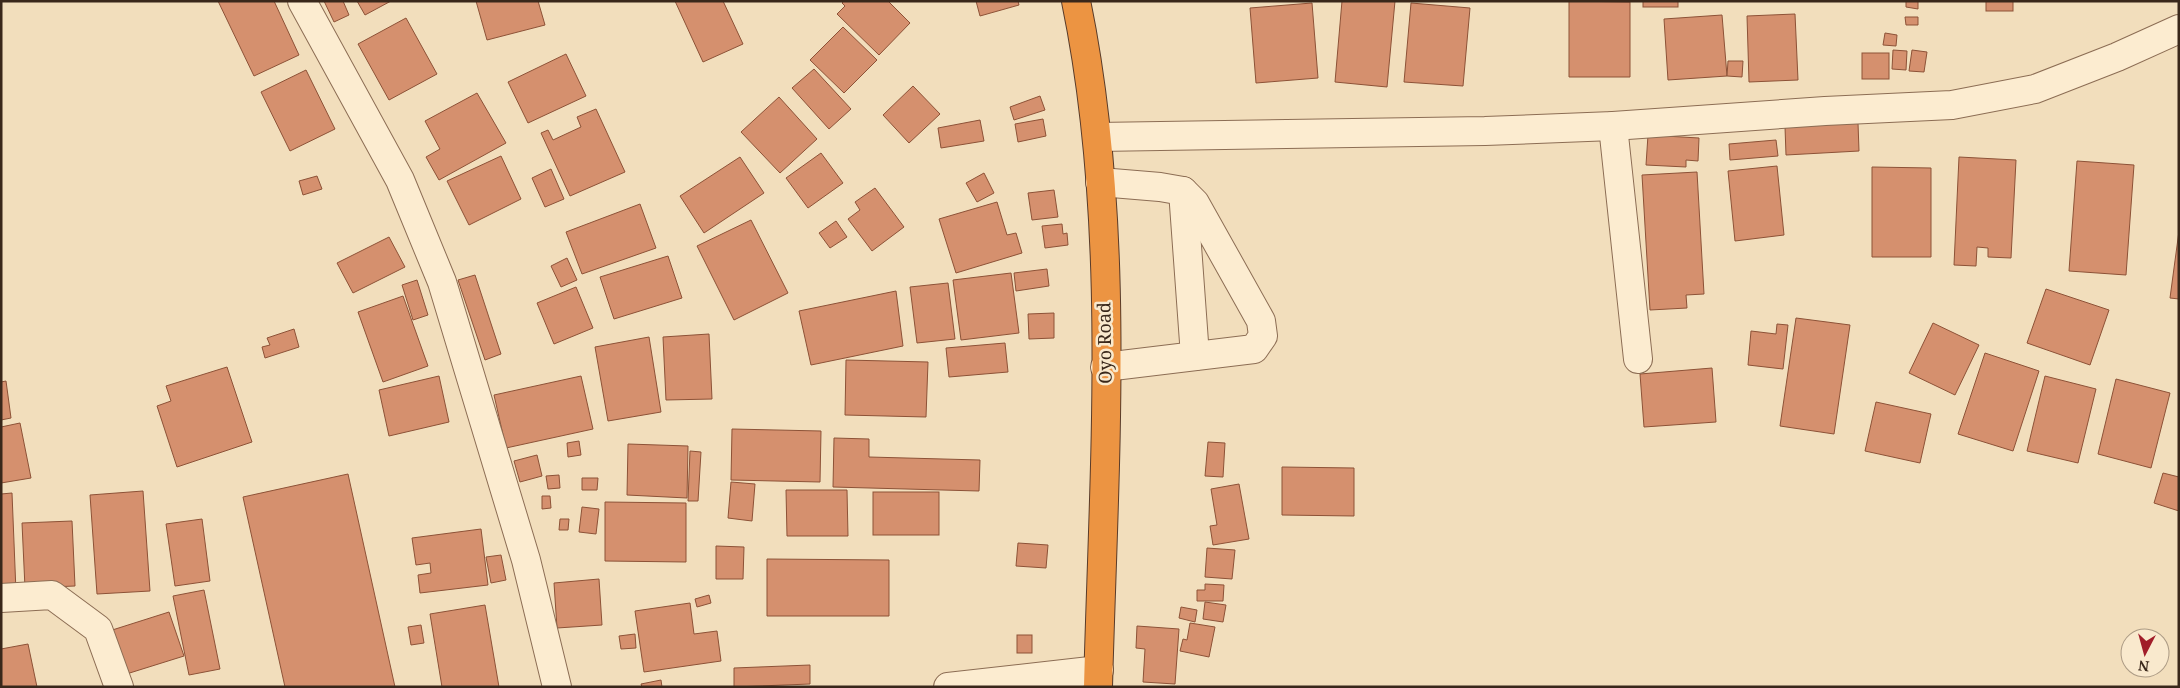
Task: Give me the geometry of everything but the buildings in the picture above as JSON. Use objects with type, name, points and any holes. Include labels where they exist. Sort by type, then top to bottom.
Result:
[{"type":"highway","name":"Oyo Road","points":[[1076,1],[1097,137],[1103,220],[1106,414],[1099,679]]},
{"type":"street","points":[[302,1],[400,180],[442,282],[526,560],[557,687]]},
{"type":"street","points":[[1097,137],[1485,131],[1613,126],[1825,111],[1952,105],[2035,89],[2117,57],[2179,29]]},
{"type":"street","points":[[1613,126],[1638,359]]},
{"type":"street","points":[[1100,182],[1183,191],[1195,203],[1261,321],[1263,336],[1254,349],[1105,367]]},
{"type":"street","points":[[1183,191],[1195,356]]},
{"type":"street","points":[[1,598],[52,595],[98,629],[119,687]]},
{"type":"street","points":[[948,687],[1099,679]]}]
